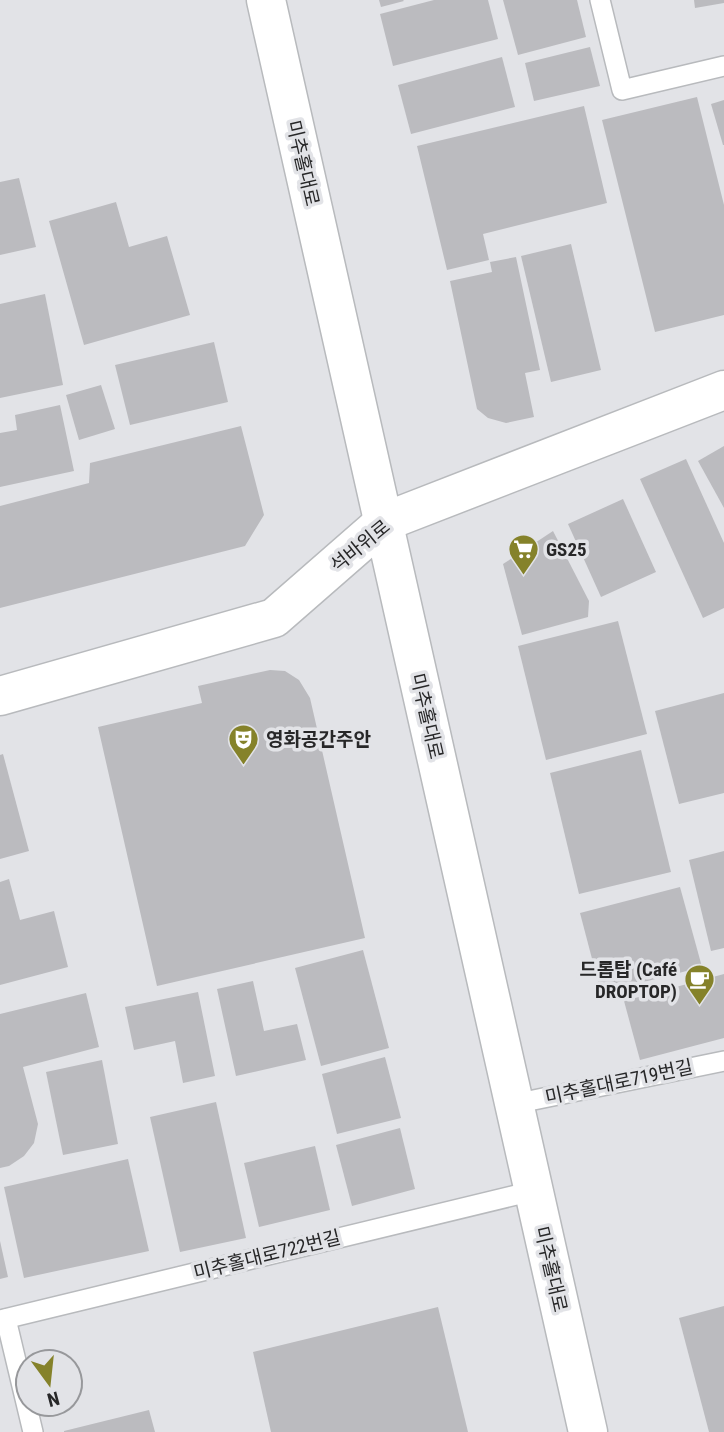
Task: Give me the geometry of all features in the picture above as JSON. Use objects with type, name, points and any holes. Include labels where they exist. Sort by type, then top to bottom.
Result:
[{"type":"main road","name":"미추홀대로","points":[[266,0],[588,1432]]},
{"type":"main road","name":"석바위로","points":[[0,696],[274,618],[384,522],[724,390]]},
{"type":"lane","points":[[600,0],[622,90],[724,66]]},
{"type":"lane","name":"미추홀대로719번길","points":[[514,1104],[724,1061]]},
{"type":"lane","name":"미추홀대로722번길","points":[[3,1319],[533,1191]]},
{"type":"lane","points":[[3,1319],[33,1432]]},
{"type":"building","points":[[379,0],[403,0],[404,1],[381,7]]},
{"type":"building","points":[[434,0],[488,0],[498,39],[393,66],[380,14]]},
{"type":"building","points":[[503,0],[577,0],[586,37],[518,55]]},
{"type":"building","points":[[694,0],[724,0],[724,3],[695,8]]},
{"type":"building","points":[[590,47],[600,86],[534,101],[525,63]]},
{"type":"building","points":[[502,57],[515,107],[411,134],[398,85]]},
{"type":"building","points":[[697,97],[724,205],[724,315],[655,332],[602,120]]},
{"type":"building","points":[[724,100],[724,145],[723,145],[711,104]]},
{"type":"building","points":[[584,106],[607,203],[483,234],[489,260],[447,270],[417,146]]},
{"type":"building","points":[[19,178],[36,247],[0,255],[0,182]]},
{"type":"building","points":[[116,202],[129,247],[167,236],[190,315],[84,345],[49,221]]},
{"type":"building","points":[[571,244],[601,370],[551,382],[521,256]]},
{"type":"building","points":[[516,257],[540,370],[525,373],[534,417],[506,423],[488,418],[477,409],[450,281],[492,272],[490,262]]},
{"type":"building","points":[[45,294],[63,385],[0,398],[0,304]]},
{"type":"building","points":[[214,342],[228,402],[130,425],[115,365]]},
{"type":"building","points":[[101,385],[115,429],[79,440],[66,395]]},
{"type":"building","points":[[60,405],[74,471],[0,487],[0,433],[17,430],[15,415]]},
{"type":"building","points":[[241,426],[264,515],[245,546],[0,608],[0,506],[89,483],[90,463]]},
{"type":"building","points":[[724,446],[724,508],[698,461]]},
{"type":"building","points":[[686,459],[724,543],[724,608],[703,618],[640,479]]},
{"type":"building","points":[[623,499],[656,572],[601,597],[568,524]]},
{"type":"building","points":[[553,531],[589,601],[588,617],[522,635],[503,564]]},
{"type":"building","points":[[618,621],[647,734],[546,760],[518,646]]},
{"type":"building","points":[[270,670],[285,671],[299,680],[310,698],[365,938],[157,986],[98,727],[202,703],[198,686]]},
{"type":"building","points":[[724,693],[724,793],[679,804],[655,711]]},
{"type":"building","points":[[641,750],[671,872],[579,894],[550,773]]},
{"type":"building","points":[[3,754],[29,851],[0,859],[0,755]]},
{"type":"building","points":[[724,851],[724,948],[711,951],[689,860]]},
{"type":"building","points":[[9,879],[20,920],[54,911],[68,967],[0,985],[0,882]]},
{"type":"building","points":[[680,887],[702,967],[601,993],[580,913]]},
{"type":"building","points":[[363,950],[389,1048],[321,1066],[295,968]]},
{"type":"building","points":[[724,974],[724,1038],[640,1060],[624,1001]]},
{"type":"building","points":[[253,981],[264,1031],[297,1024],[306,1060],[236,1076],[217,989]]},
{"type":"building","points":[[198,992],[215,1076],[183,1083],[175,1041],[134,1050],[125,1007]]},
{"type":"building","points":[[86,993],[99,1047],[23,1067],[38,1124],[34,1143],[24,1156],[9,1166],[0,1168],[0,1014]]},
{"type":"building","points":[[385,1057],[401,1118],[337,1134],[322,1074]]},
{"type":"building","points":[[102,1060],[118,1144],[63,1155],[46,1072]]},
{"type":"building","points":[[216,1102],[246,1238],[180,1252],[150,1117]]},
{"type":"building","points":[[400,1128],[415,1189],[352,1206],[336,1145]]},
{"type":"building","points":[[315,1146],[330,1210],[259,1227],[244,1163]]},
{"type":"building","points":[[128,1159],[149,1251],[24,1278],[4,1187]]},
{"type":"building","points":[[0,1241],[8,1277],[0,1279]]},
{"type":"building","points":[[724,1306],[724,1432],[709,1432],[679,1318]]},
{"type":"building","points":[[438,1307],[468,1432],[271,1432],[253,1352]]},
{"type":"building","points":[[149,1410],[155,1432],[64,1432],[64,1431]]},
{"type":"place","name":"GS25","points":[[523,576]]},
{"type":"place","name":"영화공간주안","points":[[243,766]]},
{"type":"place","name":"드롭탑 (Café DROPTOP)","points":[[700,1007]]}]
